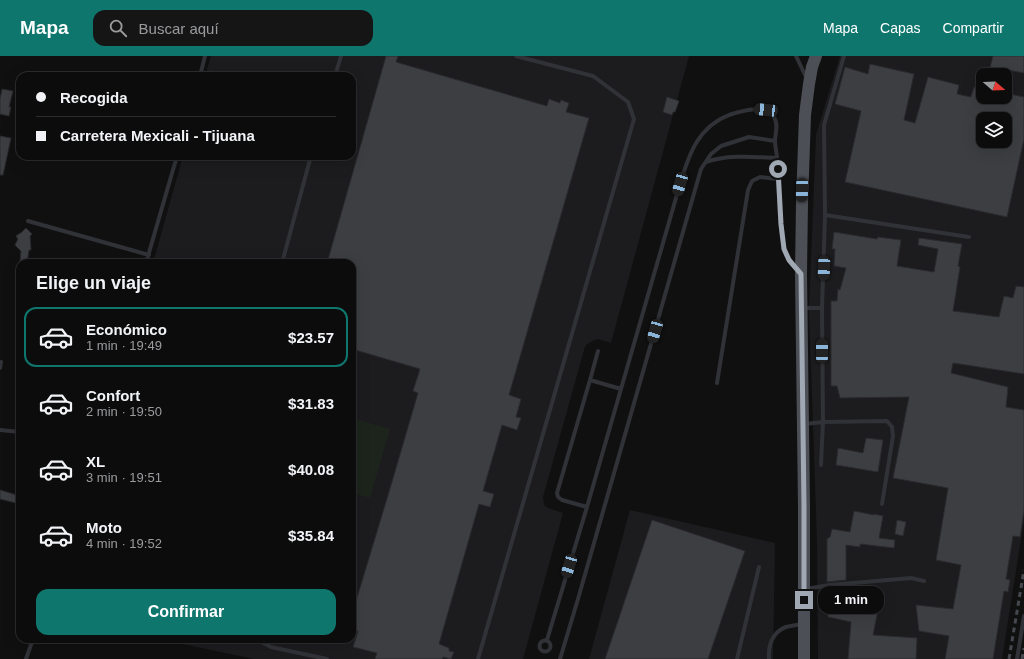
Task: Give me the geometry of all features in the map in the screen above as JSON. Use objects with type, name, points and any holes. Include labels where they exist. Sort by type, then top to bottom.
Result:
[{"type":"main road","points":[[804,659],[801,308],[803,152],[805,115],[809,84],[812,67],[816,56]]},
{"type":"lane","points":[[201,72],[206,56]]},
{"type":"lane","points":[[336,72],[341,56]]},
{"type":"lane","points":[[478,659],[634,119],[628,102],[594,76],[516,56]]},
{"type":"lane","points":[[796,56],[809,84]]},
{"type":"lane","points":[[821,465],[823,422],[822,308],[825,215],[824,125],[844,56]]},
{"type":"lane","points":[[547,640],[687,161],[700,136],[721,118],[735,113],[758,109],[766,110],[771,113],[774,118],[777,124],[775,141],[784,249],[789,260],[801,274]]},
{"type":"lane","points":[[560,659],[702,169],[711,154],[721,146],[749,137],[775,141]]},
{"type":"lane","points":[[706,162],[736,156],[777,158]]},
{"type":"lane","points":[[148,259],[176,160]]},
{"type":"lane","points":[[283,259],[310,160]]},
{"type":"lane","points":[[717,383],[748,190],[752,181],[760,177],[778,179]]},
{"type":"lane","points":[[825,215],[969,237]]},
{"type":"lane","points":[[28,221],[149,255]]},
{"type":"lane","points":[[801,308],[822,308]]},
{"type":"lane","points":[[587,507],[562,500],[558,497],[557,493],[598,351]]},
{"type":"lane","points":[[0,368],[1,362]]},
{"type":"lane","points":[[590,380],[621,389]]},
{"type":"lane","points":[[803,424],[823,422],[887,422],[892,427],[893,436],[882,504]]},
{"type":"lane","points":[[0,430],[16,432]]},
{"type":"lane","points":[[736,659],[758,567]]},
{"type":"lane","points":[[804,589],[830,585],[911,578],[924,581]]},
{"type":"lane","points":[[1017,659],[1024,616]]},
{"type":"lane","points":[[769,659],[770,642],[776,632],[785,627],[804,624]]},
{"type":"lane","points":[[26,659],[32,643]]},
{"type":"lane","points":[[264,643],[271,647],[327,659]]},
{"type":"shaded area","points":[[211,56],[689,56],[611,343],[599,339],[586,345],[543,497],[544,505],[548,508],[563,513],[523,659],[254,659],[178,643],[356,643],[356,259],[154,259],[182,160],[356,160],[356,72],[206,72]]},
{"type":"shaded area","points":[[840,56],[1024,56],[1024,520],[1002,659],[818,659],[817,541],[809,310],[816,135]]},
{"type":"shaded area","points":[[356,419],[390,429],[370,498],[356,494]]},
{"type":"shaded area","points":[[630,510],[775,543],[773,659],[589,659]]},
{"type":"building","points":[[386,56],[398,56],[396,62],[547,106],[549,99],[560,103],[561,100],[569,103],[566,112],[589,118],[509,395],[521,399],[516,417],[521,418],[517,430],[502,425],[483,491],[494,494],[490,507],[479,504],[439,644],[449,648],[449,651],[454,652],[451,659],[443,657],[442,659],[375,659],[377,653],[353,647],[354,643],[356,643],[358,631],[356,631],[356,601],[418,393],[413,391],[420,369],[356,350],[356,259],[328,259]]},
{"type":"building","points":[[993,56],[1024,56],[1024,73],[1012,71],[1012,68],[990,67]]},
{"type":"building","points":[[870,64],[914,74],[904,120],[915,123],[928,77],[959,85],[957,94],[971,97],[974,87],[976,87],[976,104],[1012,104],[1012,94],[1024,97],[1024,139],[1007,217],[845,182],[861,111],[835,104],[845,67],[868,74]]},
{"type":"building","points":[[2,89],[13,91],[9,107],[11,107],[9,116],[0,114]]},
{"type":"building","points":[[667,97],[679,101],[675,112],[673,112],[672,115],[663,112]]},
{"type":"building","points":[[0,136],[11,138],[3,175],[0,175]]},
{"type":"building","points":[[26,228],[32,234],[30,236],[31,250],[29,250],[28,259],[20,259],[21,251],[15,245],[18,239],[16,236]]},
{"type":"building","points":[[834,232],[877,239],[878,237],[901,240],[897,266],[934,272],[938,249],[918,245],[919,238],[962,244],[953,311],[999,317],[1004,296],[1013,298],[1016,286],[1024,287],[1024,374],[953,363],[951,373],[1008,387],[1006,407],[1024,410],[1024,510],[1020,537],[1013,536],[1006,579],[1010,580],[1008,592],[1004,591],[993,659],[945,659],[949,636],[919,631],[916,605],[953,609],[961,565],[936,560],[948,488],[893,478],[909,397],[840,398],[837,386],[831,386],[831,301],[837,301],[838,289],[840,290],[846,268],[834,266],[835,249],[832,249]]},
{"type":"building","points":[[866,438],[883,440],[878,472],[836,465],[838,448],[863,453]]},
{"type":"building","points":[[0,490],[16,495],[16,503],[0,499]]},
{"type":"building","points":[[854,511],[883,516],[879,538],[895,540],[894,548],[860,544],[860,547],[846,545],[846,580],[827,582],[827,539],[830,537],[832,529],[850,532]]},
{"type":"building","points":[[652,520],[745,551],[708,659],[605,659]]},
{"type":"building","points":[[897,520],[906,522],[903,536],[895,534]]},
{"type":"building","points":[[846,587],[846,595],[864,591],[881,595],[873,635],[917,638],[916,659],[848,659],[851,622],[828,617],[828,589]]},
{"type":"railway","points":[[1009,659],[1024,570]]},
{"type":"railway","points":[[1022,659],[1024,648]]},
{"type":"route","points":[[778,169],[784,249],[789,260],[801,274],[804,600]]}]
